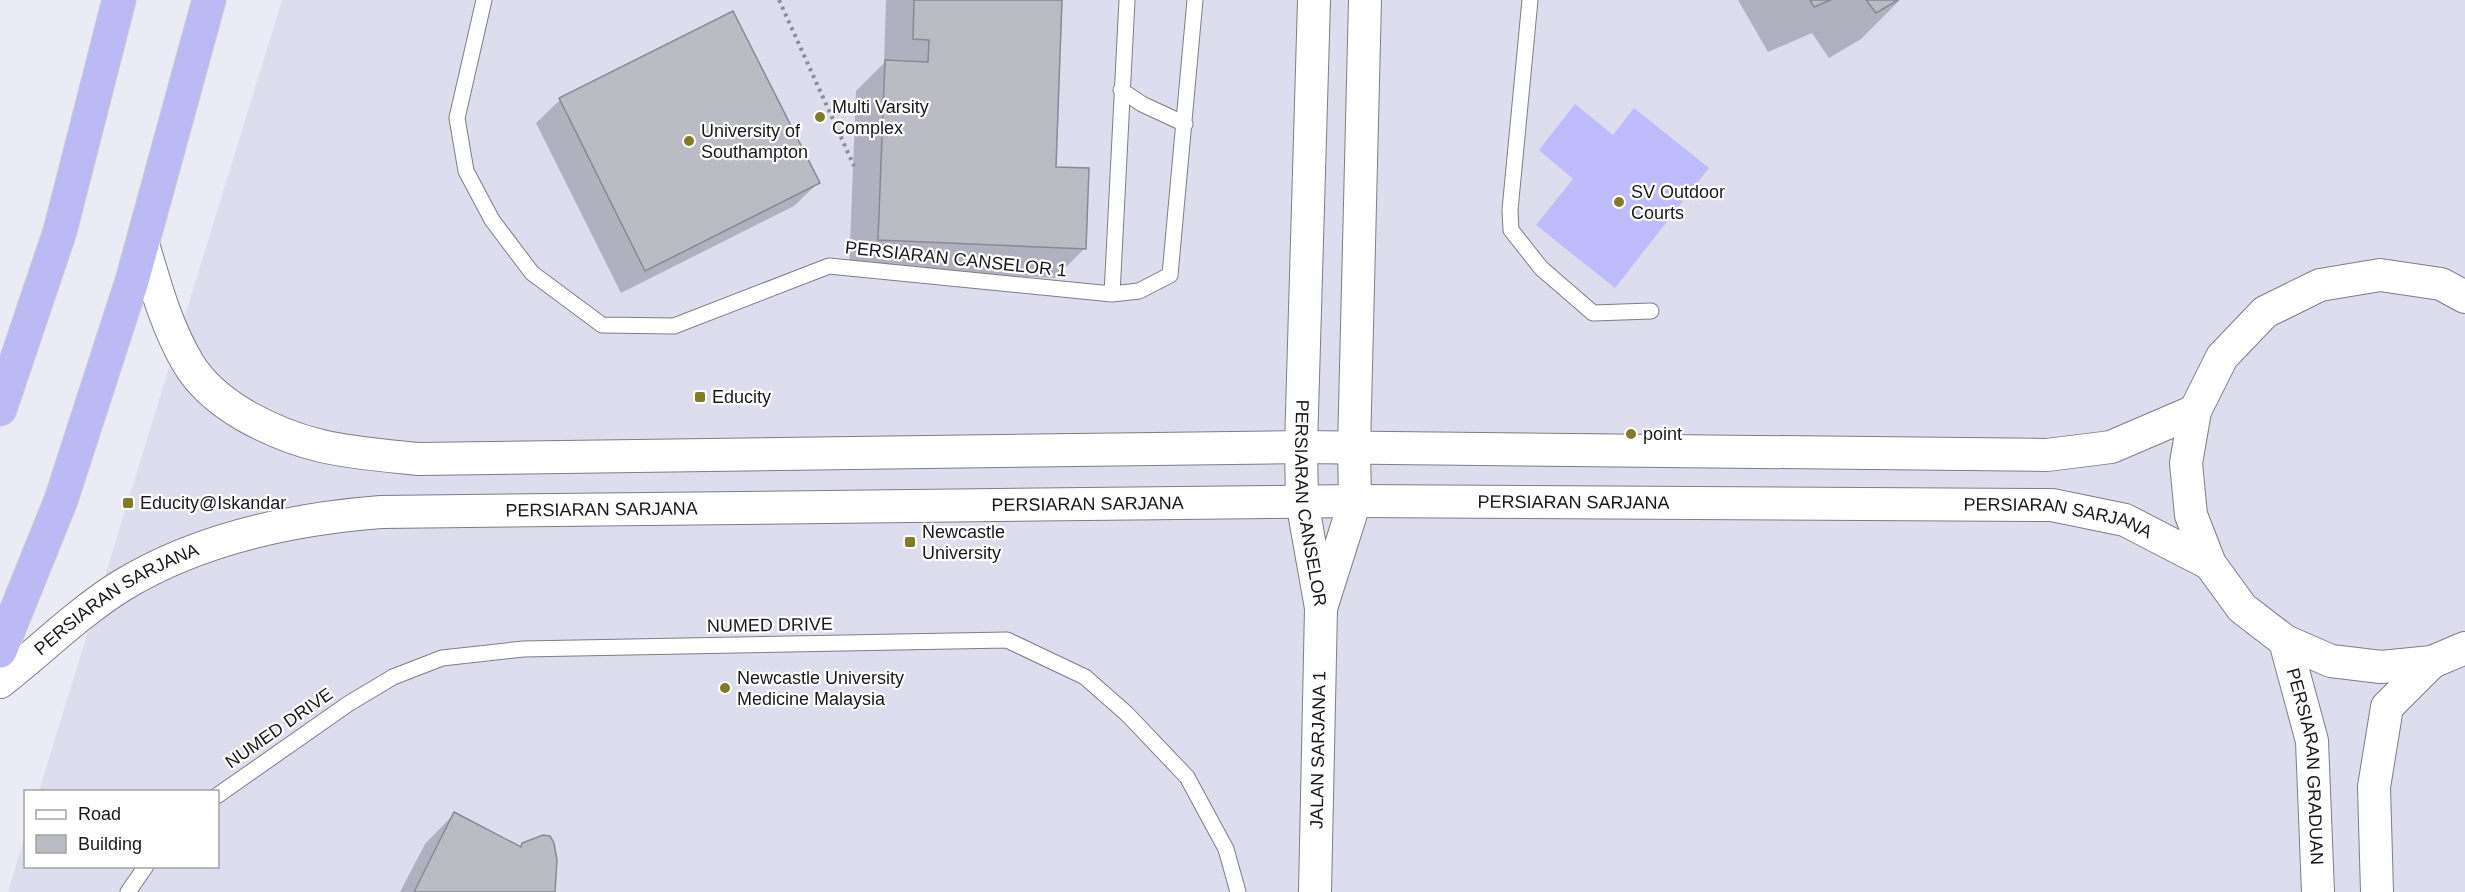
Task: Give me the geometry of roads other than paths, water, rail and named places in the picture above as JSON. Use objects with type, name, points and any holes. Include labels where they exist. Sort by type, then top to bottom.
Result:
[{"type":"highway","points":[[0,409],[60,231],[119,0]]},
{"type":"highway","points":[[0,651],[61,500],[142,244],[209,0]]},
{"type":"street","name":"PERSIARAN CANSELOR","points":[[1314,0],[1301,447],[1302,501],[1321,608]]},
{"type":"street","name":"PERSIARAN CANSELOR","points":[[1321,608],[1355,501],[1354,449],[1365,0]]},
{"type":"street","points":[[142,244],[173,333],[188,364],[201,381],[232,408],[281,435],[304,443],[341,451],[418,459],[1301,447],[2048,455],[2110,447],[2195,411]]},
{"type":"street","points":[[2465,297],[2441,284],[2380,274],[2320,285],[2265,312],[2222,357],[2195,411],[2186,463],[2191,515],[2210,564],[2242,608],[2285,641],[2331,661],[2381,667],[2432,662],[2465,648]]},
{"type":"street","name":"PERSIARAN SARJANA","points":[[0,682],[86,611],[147,571],[180,555],[270,528],[338,516],[415,510],[1302,501],[2052,505],[2125,520],[2210,564]]},
{"type":"street","name":"JALAN SARJANA 1","points":[[1315,892],[1321,608]]},
{"type":"street","name":"PERSIARAN GRADUAN","points":[[2285,641],[2312,741],[2318,892]]},
{"type":"street","points":[[2377,892],[2374,787],[2387,707],[2432,662]]},
{"type":"lane","name":"PERSIARAN CANSELOR 1","points":[[484,0],[457,118],[466,171],[492,220],[532,273],[602,325],[674,326],[829,266],[1112,294],[1139,291],[1170,275],[1195,0]]},
{"type":"lane","points":[[1112,294],[1127,0]]},
{"type":"lane","points":[[1530,0],[1510,210],[1511,230],[1541,267],[1593,313],[1651,311]]},
{"type":"lane","points":[[1121,90],[1142,104],[1185,124]]},
{"type":"lane","name":"NUMED DRIVE","points":[[219,794],[348,704],[393,677],[442,658],[523,649],[1007,640],[1084,676],[1127,714],[1187,777],[1226,849],[1238,892]]},
{"type":"lane","points":[[128,892],[145,868]]},
{"type":"place","name":"Multi Varsity Complex","points":[[820,117]]},
{"type":"place","name":"University of Southampton","points":[[689,141]]},
{"type":"place","name":"SV Outdoor Courts","points":[[1619,202]]},
{"type":"place","name":"Educity","points":[[700,397]]},
{"type":"place","name":"point","points":[[1631,434]]},
{"type":"place","name":"Educity@Iskandar","points":[[128,503]]},
{"type":"place","name":"Newcastle University","points":[[910,542]]},
{"type":"place","name":"Newcastle University Medicine Malaysia","points":[[725,688]]}]
